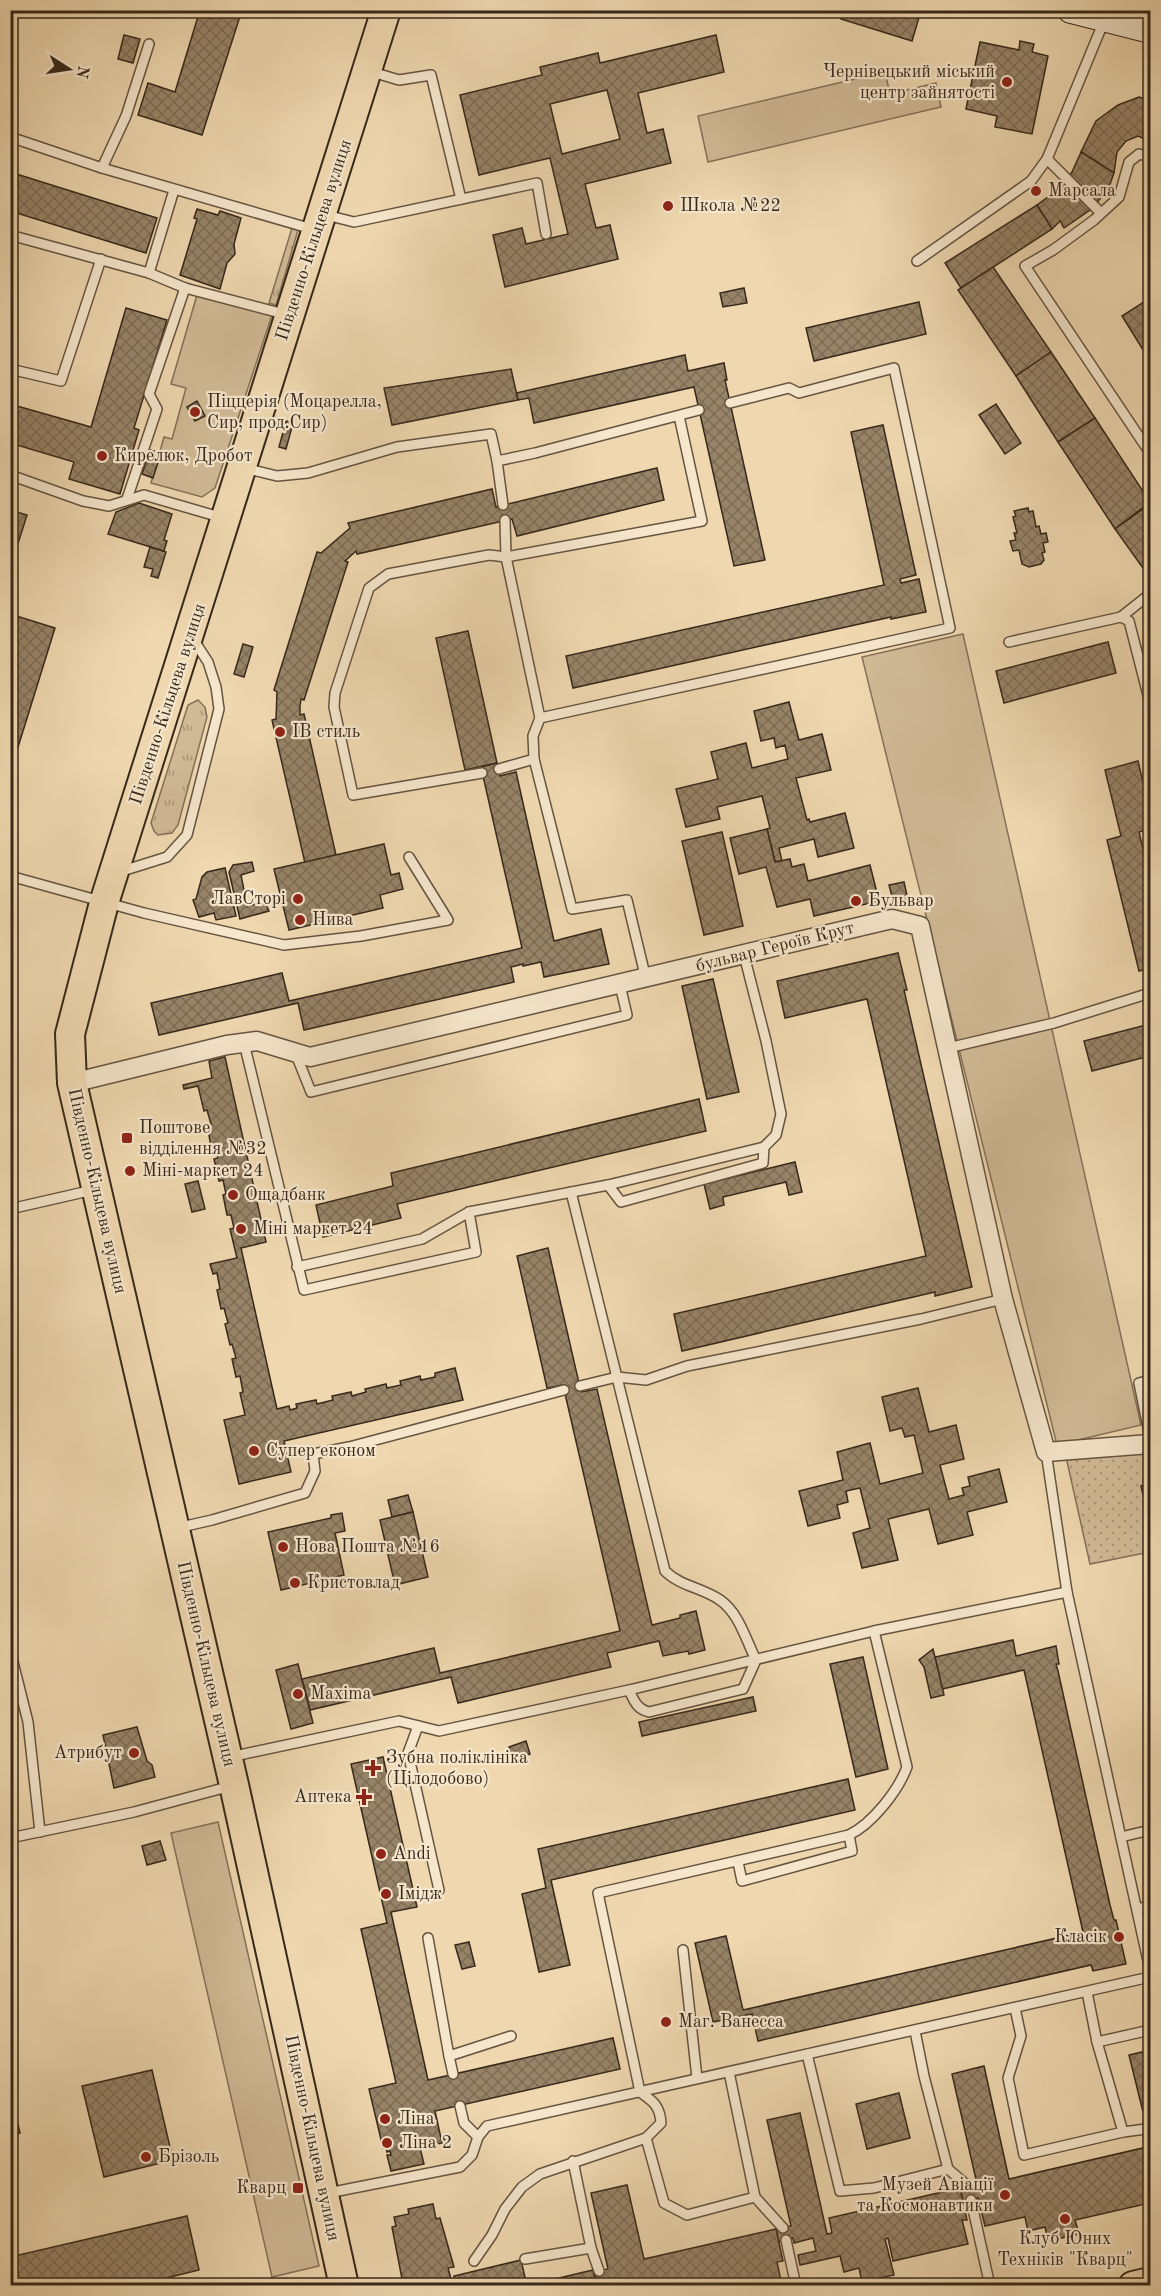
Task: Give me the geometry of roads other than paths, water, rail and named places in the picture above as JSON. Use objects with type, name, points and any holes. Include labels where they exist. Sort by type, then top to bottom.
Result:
[{"type":"main road","name":"Південно-Кільцева вулиця","points":[[340,2285],[324,2194],[234,1785],[72,1083],[70,1034],[104,903],[386,10]]},
{"type":"main road","points":[[1133,2286],[1150,2282]]},
{"type":"street","points":[[1071,10],[1150,30]]},
{"type":"street","name":"бульвар Героїв Крут","points":[[72,1083],[226,1045],[257,1041],[310,1057],[892,919],[920,926],[1004,1299],[1046,1452]]},
{"type":"street","points":[[1046,1452],[1150,1444]]},
{"type":"lane","points":[[917,261],[1031,181],[1047,159],[1105,19]]},
{"type":"lane","points":[[102,168],[126,116],[149,44]]},
{"type":"lane","points":[[367,71],[399,80],[431,75],[461,199]]},
{"type":"lane","points":[[10,137],[174,190],[320,222],[354,222],[537,183],[546,234]]},
{"type":"lane","points":[[1150,157],[1138,154],[1129,162],[1119,197],[1053,250],[1025,266],[1150,453]]},
{"type":"lane","points":[[1047,159],[1101,213]]},
{"type":"lane","points":[[149,273],[174,190]]},
{"type":"lane","points":[[10,235],[149,273],[185,288],[290,316]]},
{"type":"lane","points":[[10,369],[61,381],[101,259]]},
{"type":"lane","points":[[127,499],[157,409],[149,394],[185,288]]},
{"type":"lane","points":[[540,717],[950,628],[894,368],[799,393],[789,388],[730,403]]},
{"type":"lane","points":[[497,461],[699,410]]},
{"type":"lane","points":[[483,773],[353,795],[334,707],[335,693],[369,588],[388,574],[489,555],[506,557],[702,521],[679,416]]},
{"type":"lane","points":[[242,467],[277,476],[308,473],[397,447],[491,434],[503,505]]},
{"type":"lane","points":[[10,475],[83,501],[109,506],[144,495],[225,519]]},
{"type":"lane","points":[[505,520],[506,557],[540,717],[533,736],[534,759],[573,909],[627,900],[646,979]]},
{"type":"lane","points":[[1010,642],[1121,617],[1150,594]]},
{"type":"lane","points":[[1121,617],[1129,621],[1150,703]]},
{"type":"lane","points":[[114,873],[167,857],[187,835],[219,709],[216,687],[208,662],[190,633]]},
{"type":"lane","points":[[499,769],[534,759]]},
{"type":"lane","points":[[10,876],[104,903],[284,945],[361,936],[448,920],[409,857]]},
{"type":"lane","points":[[297,1267],[422,1239],[469,1212],[608,1185],[764,1146],[776,1135],[781,1114],[766,1041],[744,955]]},
{"type":"lane","points":[[295,1052],[311,1092],[627,1016],[620,985]]},
{"type":"lane","points":[[948,1048],[1054,1023],[1150,993]]},
{"type":"lane","points":[[244,1043],[304,1290],[476,1252],[469,1212]]},
{"type":"lane","points":[[608,1185],[621,1202],[763,1163],[764,1146]]},
{"type":"lane","points":[[10,1209],[96,1189]]},
{"type":"lane","points":[[571,1192],[665,1571],[672,1578],[720,1600],[736,1617],[756,1660],[743,1689],[649,1712],[637,1706],[629,1690]]},
{"type":"lane","points":[[580,1386],[617,1377],[646,1380],[687,1366],[921,1319],[1004,1299]]},
{"type":"lane","points":[[1150,1380],[1139,1383],[1150,1437]]},
{"type":"lane","points":[[175,1528],[212,1520],[304,1493],[315,1471],[314,1454],[349,1447],[564,1390]]},
{"type":"lane","points":[[1046,1452],[1067,1592],[1150,1970]]},
{"type":"lane","points":[[227,1758],[399,1720],[439,1731],[629,1690],[874,1631],[1067,1592]]},
{"type":"lane","points":[[474,2261],[492,2235],[505,2209],[522,2187],[540,2174],[646,2138],[662,2122],[660,2110],[655,2102],[640,2092],[598,1893],[849,1835],[864,1828],[903,1777],[907,1767],[874,1631]]},
{"type":"lane","points":[[10,1650],[27,1722],[40,1832]]},
{"type":"lane","points":[[418,1726],[408,1753],[439,1890]]},
{"type":"lane","points":[[10,1838],[134,1812],[234,1785]]},
{"type":"lane","points":[[1121,1837],[1150,1830]]},
{"type":"lane","points":[[738,1862],[742,1881],[852,1851],[849,1835]]},
{"type":"lane","points":[[1137,1909],[1150,1906]]},
{"type":"lane","points":[[428,1938],[453,2074]]},
{"type":"lane","points":[[683,1950],[697,2078]]},
{"type":"lane","points":[[324,2194],[460,2168],[472,2155],[478,2137],[487,2126],[1150,1977]]},
{"type":"lane","points":[[1087,1992],[1097,2042],[1123,2132]]},
{"type":"lane","points":[[1015,2008],[1021,2036],[1008,2078],[1023,2155],[1146,2128],[1150,2140]]},
{"type":"lane","points":[[1097,2042],[1150,2030]]},
{"type":"lane","points":[[915,2031],[948,2169],[968,2186]]},
{"type":"lane","points":[[449,2056],[511,2036]]},
{"type":"lane","points":[[807,2054],[840,2191],[874,2188],[948,2169]]},
{"type":"lane","points":[[729,2072],[754,2197],[783,2228]]},
{"type":"lane","points":[[460,2106],[464,2123],[478,2137]]},
{"type":"lane","points":[[646,2138],[664,2203],[687,2215],[754,2197]]},
{"type":"lane","points":[[573,2161],[591,2248],[599,2271]]},
{"type":"lane","points":[[971,2200],[990,2286]]},
{"type":"lane","points":[[786,2240],[796,2286]]},
{"type":"lane","points":[[525,2259],[591,2248]]},
{"type":"place","name":"Чернівецький міський центр зайнятості","points":[[1007,82]]},
{"type":"place","name":"Марсала","points":[[1036,191]]},
{"type":"place","name":"Школа №22","points":[[668,206]]},
{"type":"place","name":"Піццерія (Моцарелла, Сир, прод.Сир)","points":[[195,412]]},
{"type":"place","name":"Кирелюк, Дробот","points":[[102,456]]},
{"type":"place","name":"ІВ стиль","points":[[280,732]]},
{"type":"place","name":"ЛавСторі","points":[[298,899]]},
{"type":"place","name":"Бульвар","points":[[856,901]]},
{"type":"place","name":"Нива","points":[[300,920]]},
{"type":"place","name":"Поштове відділення №32","points":[[127,1138]]},
{"type":"place","name":"Міні-маркет 24","points":[[130,1171]]},
{"type":"place","name":"Ощадбанк","points":[[233,1195]]},
{"type":"place","name":"Міні маркет 24","points":[[241,1229]]},
{"type":"place","name":"Супер економ","points":[[254,1451]]},
{"type":"place","name":"Нова Пошта №16","points":[[283,1547]]},
{"type":"place","name":"Кристовлад","points":[[295,1583]]},
{"type":"place","name":"Maxima","points":[[298,1694]]},
{"type":"place","name":"Атрибут","points":[[134,1753]]},
{"type":"place","name":"Зубна поліклініка (Цілодобово)","points":[[373,1768]]},
{"type":"place","name":"Аптека","points":[[364,1797]]},
{"type":"place","name":"Andi","points":[[381,1854]]},
{"type":"place","name":"Імідж","points":[[386,1894]]},
{"type":"place","name":"Класік","points":[[1119,1937]]},
{"type":"place","name":"Маг. Ванесса","points":[[666,2022]]},
{"type":"place","name":"Ліна","points":[[385,2119]]},
{"type":"place","name":"Ліна 2","points":[[387,2143]]},
{"type":"place","name":"Брізоль","points":[[146,2157]]},
{"type":"place","name":"Кварц","points":[[298,2188]]},
{"type":"place","name":"Музей Авіації та Космонавтики","points":[[1005,2195]]},
{"type":"place","name":"Клуб Юних Техніків \"Кварц\"","points":[[1065,2219]]}]
